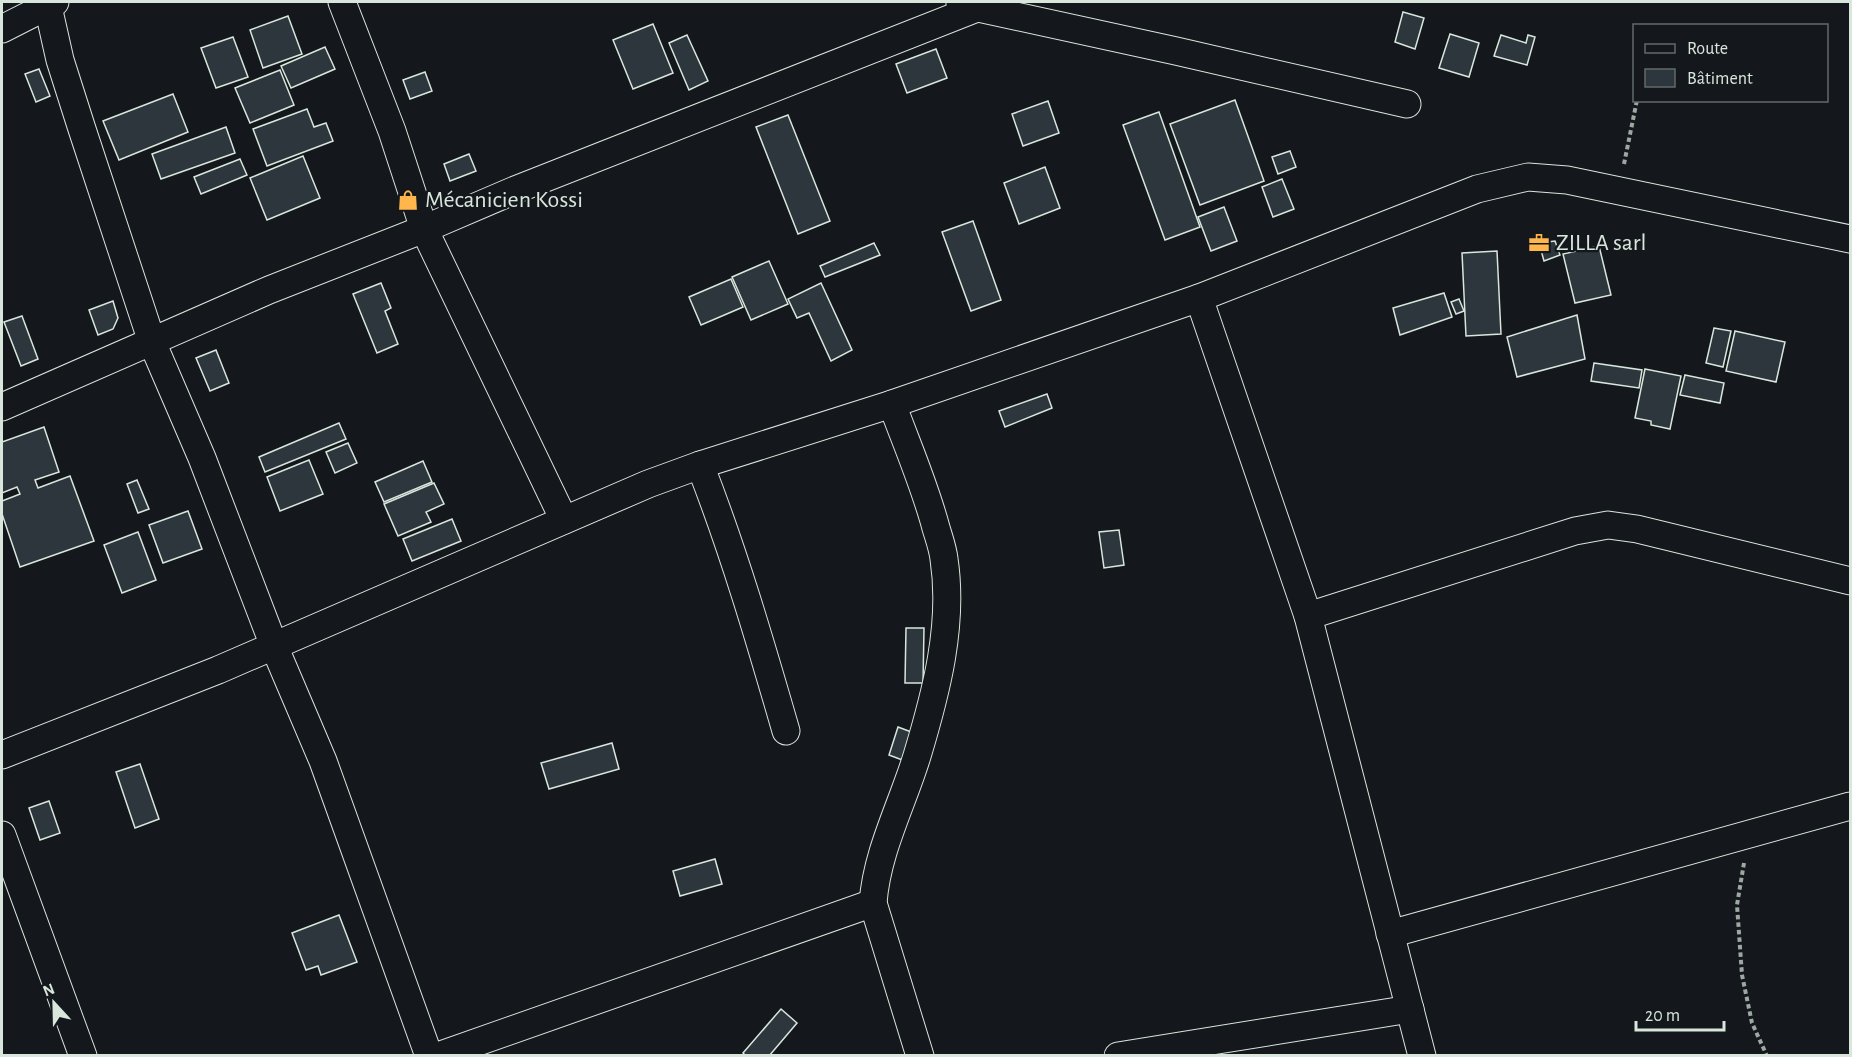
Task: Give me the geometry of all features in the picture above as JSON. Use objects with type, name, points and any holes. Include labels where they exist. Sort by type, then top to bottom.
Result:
[{"type":"street","points":[[342,2],[392,131],[424,229],[564,520]]},
{"type":"street","points":[[950,2],[1407,104]]},
{"type":"street","points":[[2,28],[50,3],[60,60],[153,342],[202,458],[274,646],[323,761],[429,1056]]},
{"type":"street","points":[[2,407],[269,290],[424,229],[515,190],[977,8]]},
{"type":"street","points":[[2,755],[274,646],[619,496],[700,465],[892,404],[1199,298],[1477,189],[1528,177],[1567,180],[1851,239]]},
{"type":"street","points":[[1199,298],[1308,616],[1422,1056]]},
{"type":"street","points":[[892,404],[931,510],[944,558],[948,603],[943,653],[917,756],[875,879],[873,903],[920,1056]]},
{"type":"street","points":[[700,465],[724,528],[786,731]]},
{"type":"street","points":[[1308,616],[1575,531],[1608,525],[1637,529],[1851,581]]},
{"type":"street","points":[[1390,934],[1851,806]]},
{"type":"street","points":[[2,835],[83,1056]]},
{"type":"street","points":[[438,1056],[873,903]]},
{"type":"street","points":[[1118,1056],[1410,1009]]},
{"type":"path","points":[[1618,190],[1636,102]]},
{"type":"path","points":[[1761,831],[1747,851],[1737,905],[1742,975],[1752,1023],[1767,1056]]},
{"type":"building","points":[[1403,12],[1424,18],[1415,49],[1395,42]]},
{"type":"building","points":[[288,16],[302,54],[263,68],[250,30]]},
{"type":"building","points":[[653,24],[673,73],[633,89],[613,40]]},
{"type":"building","points":[[1450,34],[1479,43],[1469,77],[1439,68]]},
{"type":"building","points":[[687,35],[708,81],[689,90],[669,43]]},
{"type":"building","points":[[1501,35],[1526,43],[1528,35],[1535,37],[1527,65],[1494,56]]},
{"type":"building","points":[[233,37],[248,77],[216,88],[201,48]]},
{"type":"building","points":[[325,47],[335,69],[291,88],[281,66]]},
{"type":"building","points":[[936,49],[947,78],[907,93],[896,64]]},
{"type":"building","points":[[39,69],[50,96],[36,102],[25,74]]},
{"type":"building","points":[[280,70],[294,105],[250,123],[235,88]]},
{"type":"building","points":[[425,72],[432,91],[410,99],[403,80]]},
{"type":"building","points":[[173,94],[188,132],[119,160],[103,121]]},
{"type":"building","points":[[1235,100],[1264,181],[1200,205],[1170,124]]},
{"type":"building","points":[[1048,101],[1059,133],[1023,146],[1012,114]]},
{"type":"building","points":[[307,109],[314,127],[326,123],[333,141],[267,166],[253,129]]},
{"type":"building","points":[[1159,112],[1200,227],[1165,240],[1123,125]]},
{"type":"building","points":[[788,115],[830,221],[798,234],[756,127]]},
{"type":"building","points":[[226,127],[235,153],[161,179],[152,154]]},
{"type":"building","points":[[1290,151],[1296,167],[1278,174],[1272,157]]},
{"type":"building","points":[[469,154],[476,171],[450,181],[444,164]]},
{"type":"building","points":[[303,156],[320,198],[267,220],[250,178]]},
{"type":"building","points":[[240,159],[247,175],[201,194],[194,177]]},
{"type":"building","points":[[1045,167],[1060,208],[1019,224],[1004,183]]},
{"type":"building","points":[[1282,179],[1294,209],[1273,217],[1262,187]]},
{"type":"building","points":[[1224,207],[1237,241],[1211,251],[1198,217]]},
{"type":"building","points":[[973,221],[1001,300],[971,311],[942,232]]},
{"type":"building","points":[[1555,241],[1560,255],[1544,261],[1539,243]]},
{"type":"building","points":[[874,243],[880,255],[825,277],[820,266]]},
{"type":"building","points":[[1599,246],[1611,295],[1575,303],[1563,254]]},
{"type":"building","points":[[1497,251],[1501,334],[1466,336],[1462,253]]},
{"type":"building","points":[[769,261],[788,304],[751,320],[732,277]]},
{"type":"building","points":[[731,279],[743,307],[701,325],[689,297]]},
{"type":"building","points":[[381,283],[391,308],[385,311],[398,344],[377,353],[353,294]]},
{"type":"building","points":[[821,283],[852,350],[831,361],[809,313],[797,318],[788,299]]},
{"type":"building","points":[[1444,293],[1452,317],[1400,335],[1393,308]]},
{"type":"building","points":[[1459,299],[1464,311],[1456,314],[1451,302]]},
{"type":"building","points":[[113,301],[118,318],[113,329],[98,335],[89,310]]},
{"type":"building","points":[[1577,315],[1585,359],[1517,377],[1507,337]]},
{"type":"building","points":[[22,316],[38,359],[21,366],[4,322]]},
{"type":"building","points":[[1714,328],[1731,331],[1723,367],[1706,363]]},
{"type":"building","points":[[1735,331],[1785,342],[1776,382],[1726,371]]},
{"type":"building","points":[[216,350],[229,383],[210,391],[196,358]]},
{"type":"building","points":[[1594,363],[1642,370],[1639,388],[1591,381]]},
{"type":"building","points":[[1645,369],[1681,376],[1670,429],[1651,425],[1651,421],[1635,418]]},
{"type":"building","points":[[1685,375],[1724,383],[1720,403],[1680,395]]},
{"type":"building","points":[[1047,394],[1052,408],[1005,427],[999,411]]},
{"type":"building","points":[[339,423],[346,439],[265,472],[259,457]]},
{"type":"building","points":[[44,427],[59,472],[35,480],[38,488],[70,476],[94,541],[20,567],[2,514],[2,501],[20,494],[17,487],[2,493],[2,442]]},
{"type":"building","points":[[348,443],[357,463],[335,473],[326,452]]},
{"type":"building","points":[[309,460],[323,494],[280,511],[267,477]]},
{"type":"building","points":[[423,461],[432,482],[384,502],[375,482]]},
{"type":"building","points":[[137,480],[149,509],[138,513],[127,484]]},
{"type":"building","points":[[434,483],[444,504],[426,512],[431,522],[398,536],[384,504]]},
{"type":"building","points":[[188,511],[202,549],[163,563],[149,525]]},
{"type":"building","points":[[452,519],[461,541],[412,561],[403,539]]},
{"type":"building","points":[[1119,530],[1124,565],[1104,568],[1099,532]]},
{"type":"building","points":[[138,532],[156,580],[122,593],[104,545]]},
{"type":"building","points":[[906,628],[924,628],[923,683],[905,683]]},
{"type":"building","points":[[898,727],[914,733],[905,761],[889,755]]},
{"type":"building","points":[[612,743],[619,769],[549,789],[541,763]]},
{"type":"building","points":[[140,764],[159,819],[135,828],[116,772]]},
{"type":"building","points":[[49,801],[60,833],[40,840],[29,808]]},
{"type":"building","points":[[715,859],[722,884],[680,896],[673,871]]},
{"type":"building","points":[[339,915],[357,962],[321,975],[318,966],[306,970],[292,933]]},
{"type":"building","points":[[781,1009],[797,1023],[769,1056],[746,1056],[743,1053]]},
{"type":"place","name":"Mécanicien Kossi","points":[[408,200]]},
{"type":"place","name":"ZILLA sarl","points":[[1539,243]]}]
